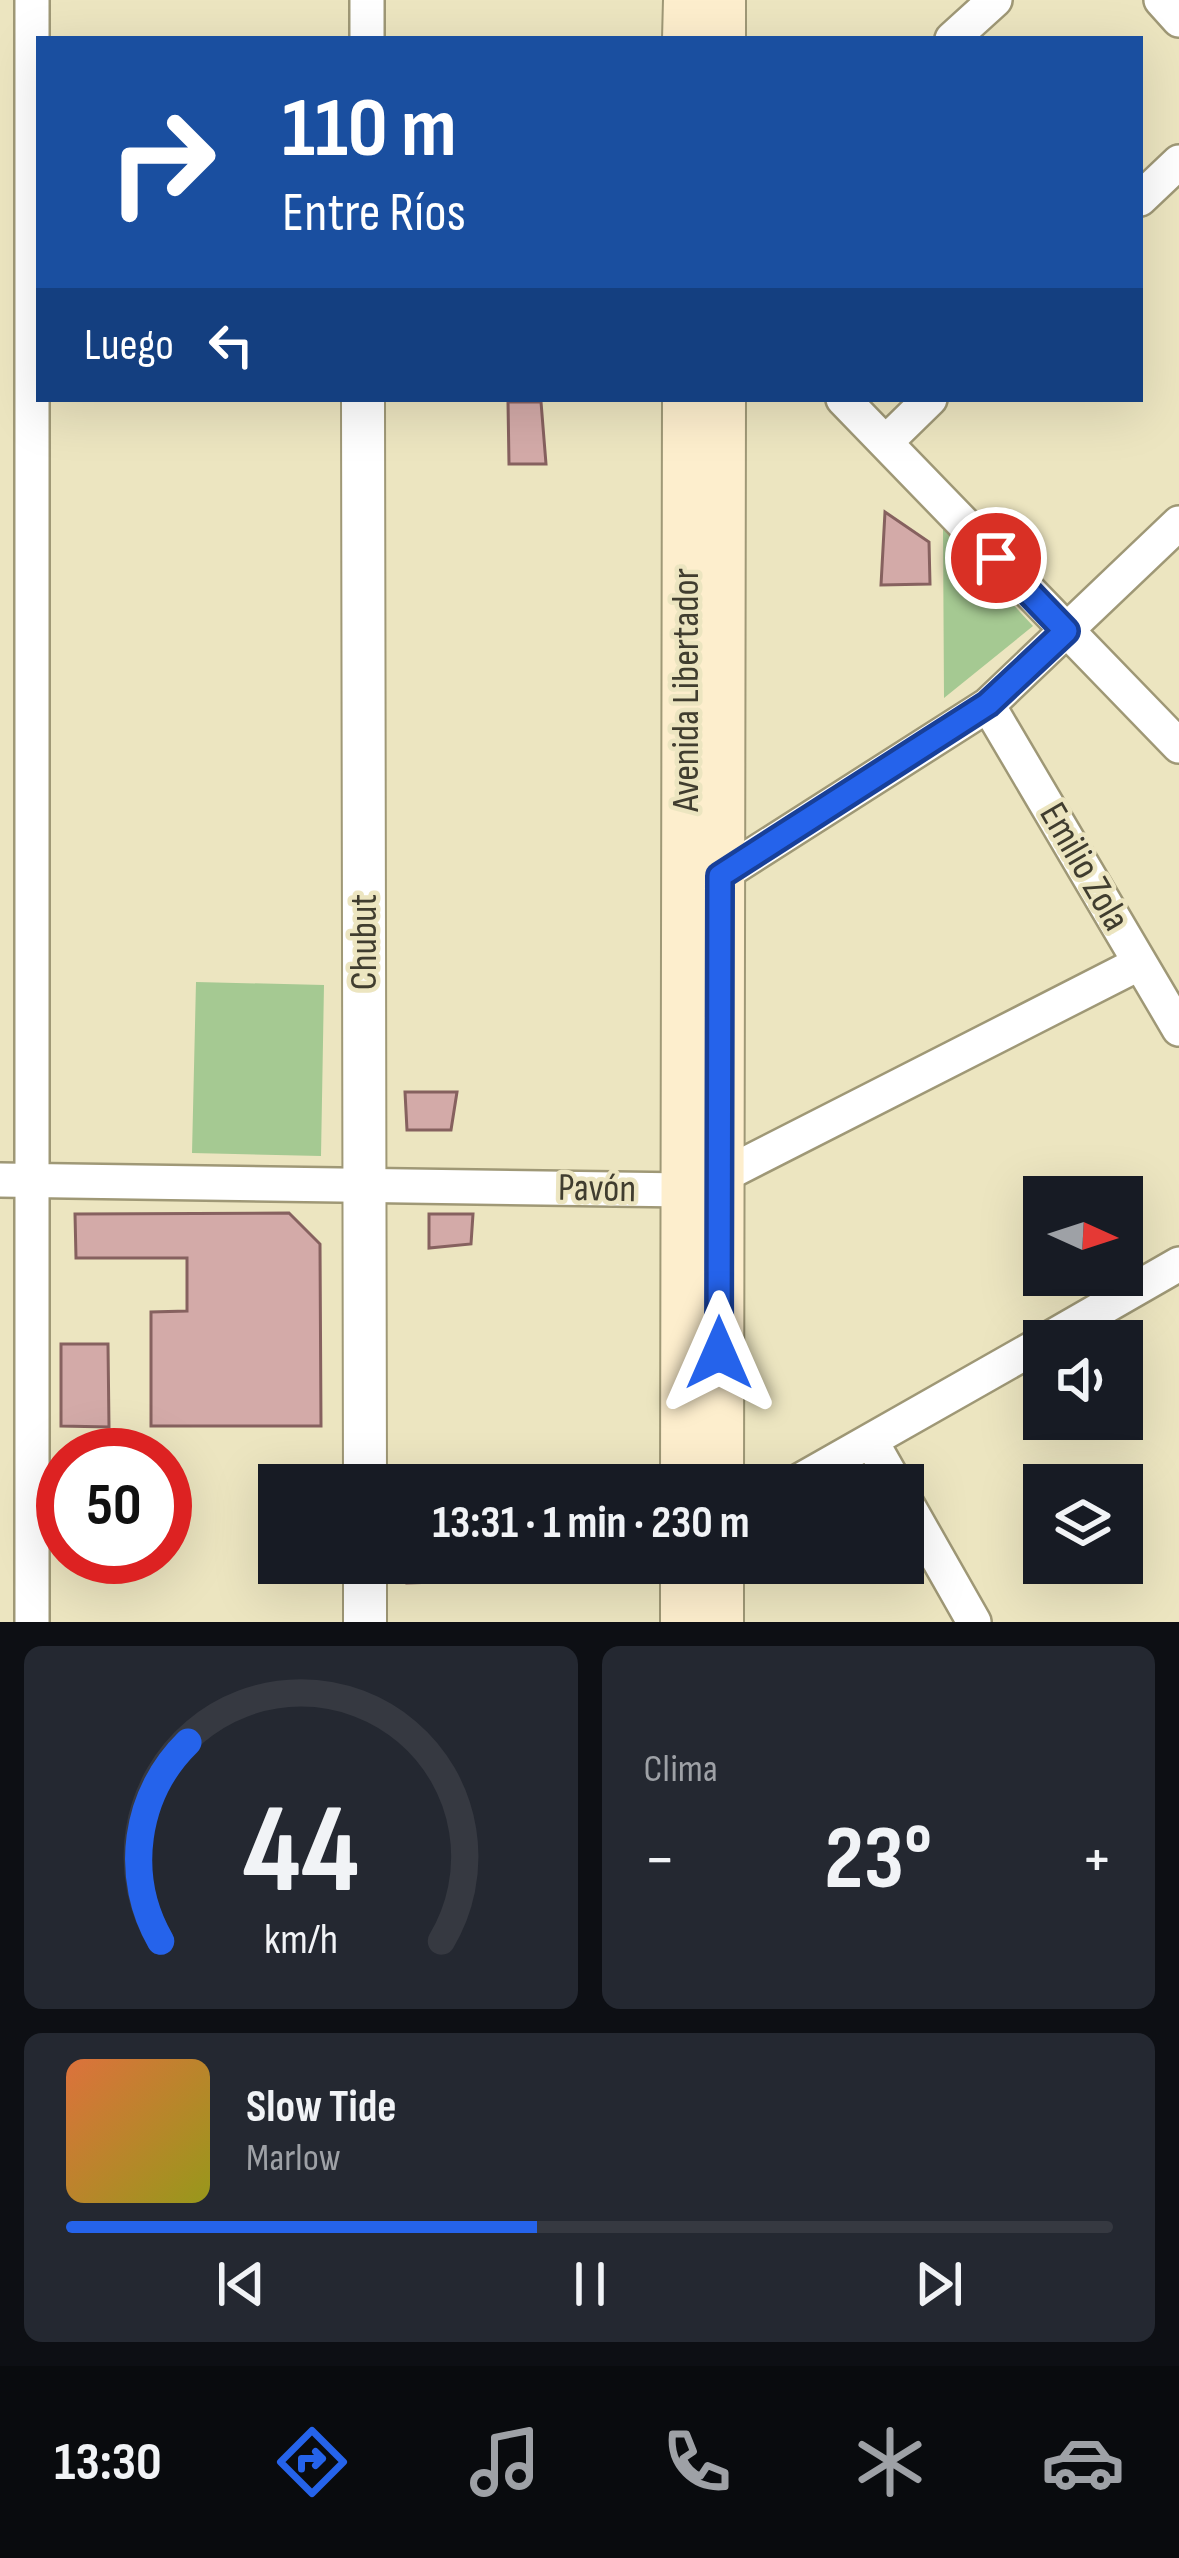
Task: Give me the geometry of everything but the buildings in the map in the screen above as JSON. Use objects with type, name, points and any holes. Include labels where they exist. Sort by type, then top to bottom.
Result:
[{"type":"main road","points":[[688,0],[688,36]]},
{"type":"main road","points":[[722,0],[722,36]]},
{"type":"main road","name":"Avenida Libertador","points":[[687,402],[703,1184],[718,1464]]},
{"type":"main road","name":"Avenida Libertador","points":[[686,1464],[720,876],[721,402]]},
{"type":"main road","points":[[685,1584],[685,1622]]},
{"type":"main road","points":[[719,1584],[719,1622]]},
{"type":"street","points":[[32,0],[16,1180],[32,1622]]},
{"type":"street","points":[[367,0],[367,36]]},
{"type":"street","points":[[955,36],[995,0]]},
{"type":"street","points":[[1161,0],[1179,20]]},
{"type":"street","points":[[1143,197],[1179,162]]},
{"type":"street","name":"Chubut","points":[[363,402],[365,1464]]},
{"type":"street","points":[[846,402],[1179,746]]},
{"type":"street","points":[[886,442],[927,402]]},
{"type":"street","points":[[720,876],[988,704],[1179,524]]},
{"type":"street","name":"Emilio Zola","points":[[988,704],[1179,1030]]},
{"type":"street","name":"Pavón","points":[[16,1180],[365,1187],[703,1184],[1140,962]]},
{"type":"street","points":[[1082,1320],[1179,1264]]},
{"type":"street","points":[[830,1464],[1023,1354]]},
{"type":"street","points":[[871,1441],[884,1464]]},
{"type":"street","points":[[924,1534],[974,1622]]},
{"type":"street","points":[[365,1584],[365,1622]]},
{"type":"green space","points":[[943,529],[1033,626],[944,698]]},
{"type":"green space","points":[[196,982],[324,985],[321,1156],[192,1153]]},
{"type":"route","points":[[719,1353],[720,876],[988,704],[1066,631],[996,558]]}]
